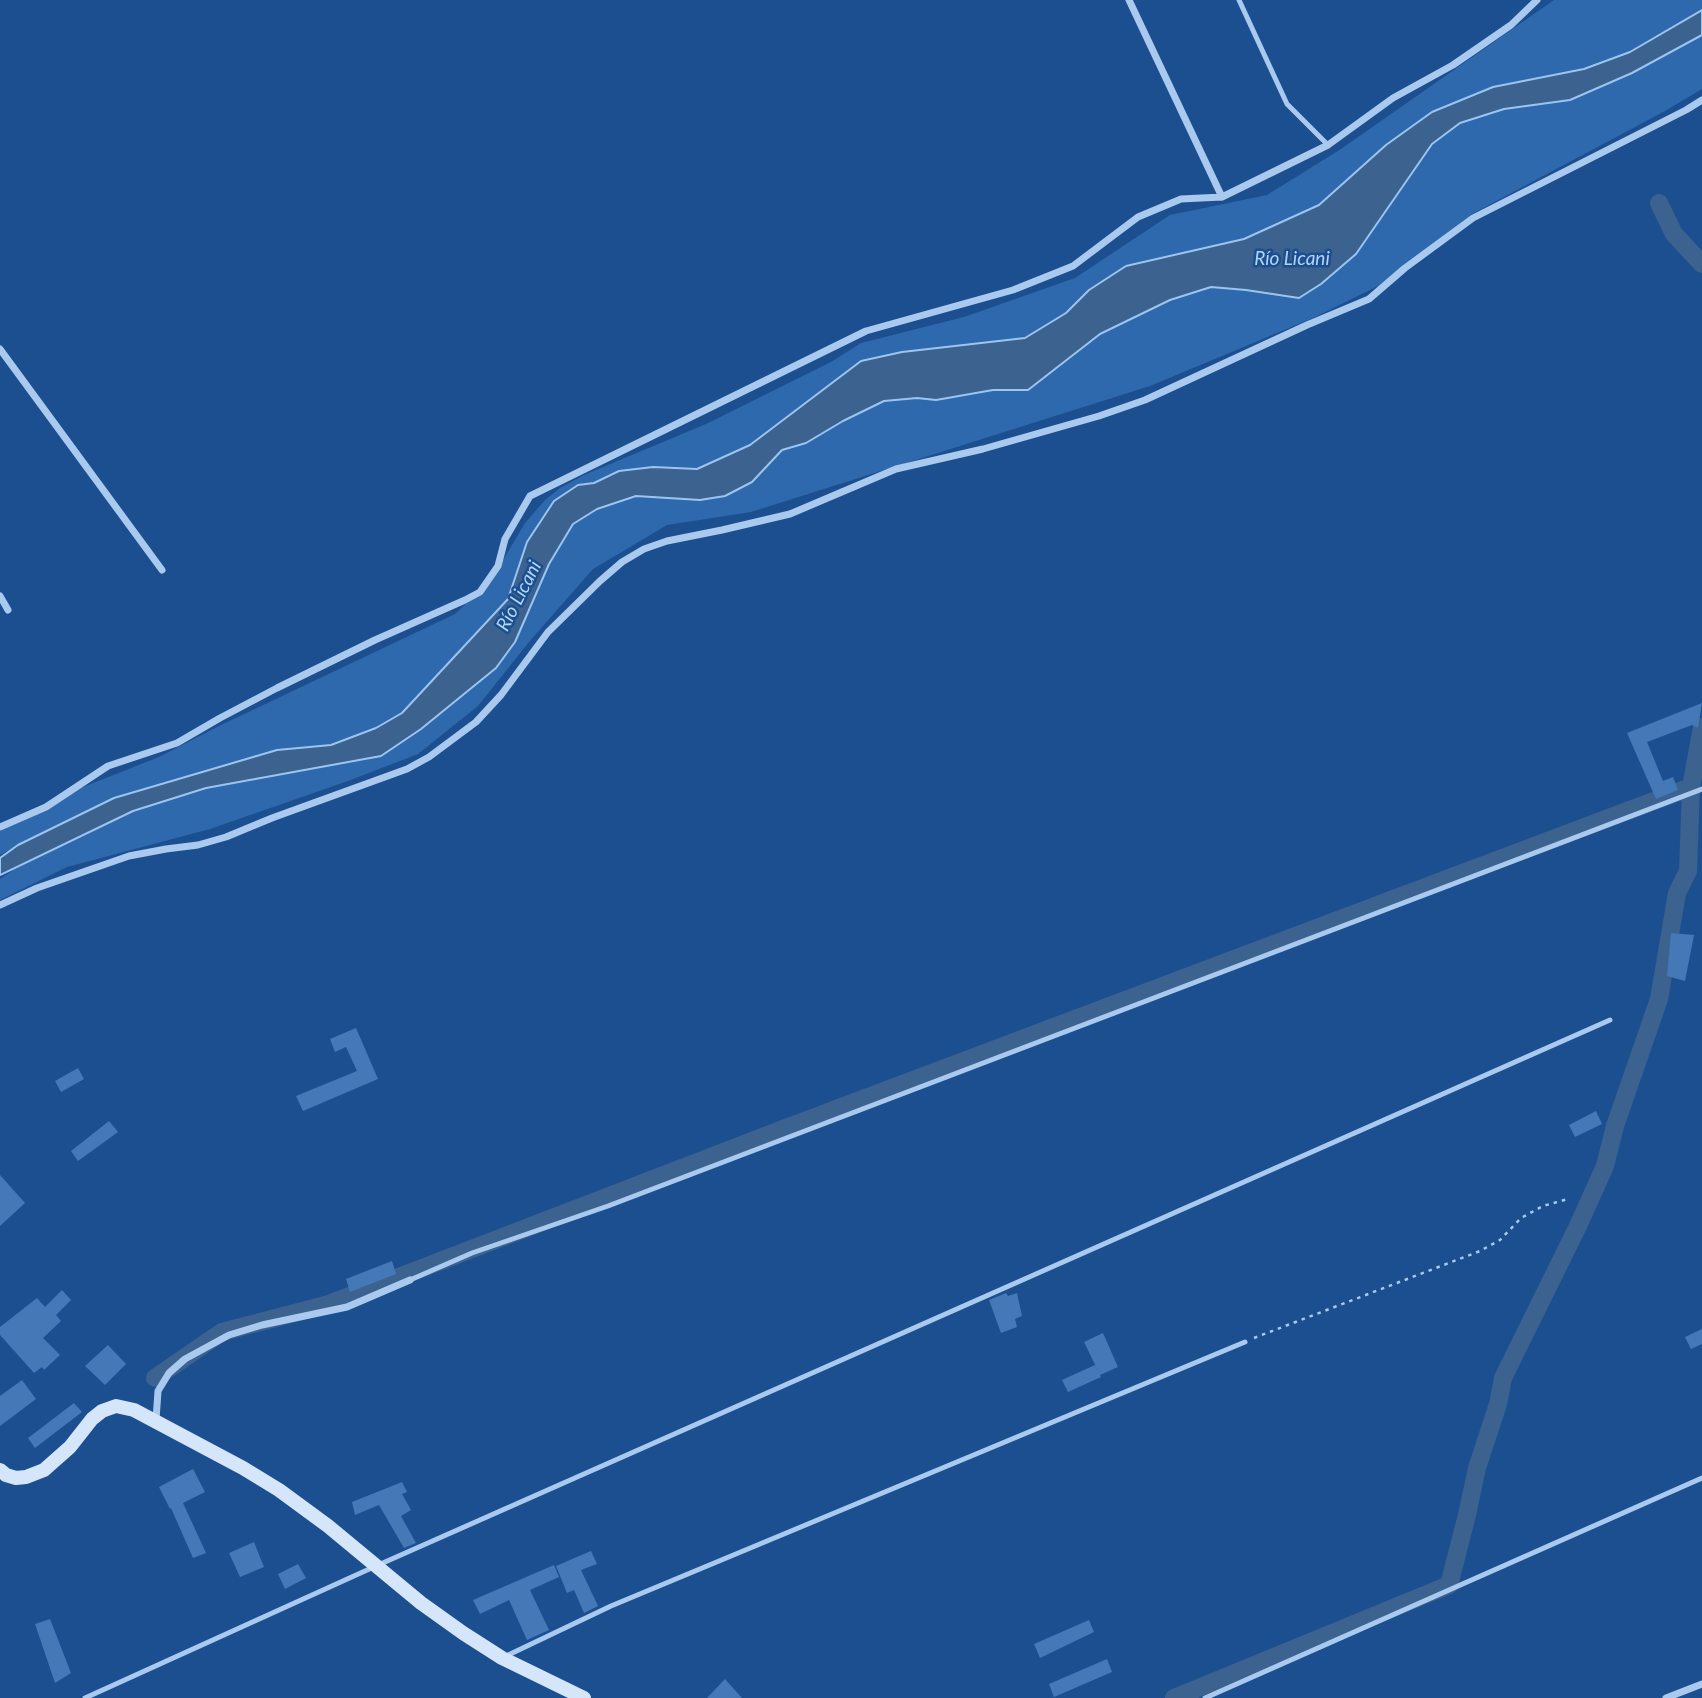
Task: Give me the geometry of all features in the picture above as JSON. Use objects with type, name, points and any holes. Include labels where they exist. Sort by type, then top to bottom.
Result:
[{"type":"main road","points":[[0,1470],[16,1478],[44,1470],[58,1460],[102,1411],[116,1406],[134,1410],[279,1490],[328,1526],[421,1604],[463,1633],[502,1658],[584,1698]]},
{"type":"street","points":[[1129,0],[1222,197]]},
{"type":"street","points":[[0,827],[46,807],[108,766],[177,743],[277,688],[480,592],[498,566],[505,540],[530,496],[866,331],[1013,290],[1073,266],[1138,217],[1181,199],[1222,197],[1328,145],[1394,97],[1453,65],[1511,25],[1537,0]]},
{"type":"street","points":[[0,905],[37,888],[129,856],[198,845],[226,837],[407,769],[429,757],[477,722],[501,695],[548,632],[600,581],[622,562],[643,549],[667,541],[790,514],[896,469],[983,449],[1145,400],[1307,324],[1369,299],[1405,268],[1473,218],[1702,100]]},
{"type":"street","points":[[0,349],[162,570]]},
{"type":"street","points":[[0,596],[8,610]]},
{"type":"street","points":[[156,1420],[158,1391],[169,1373],[185,1359],[229,1335],[262,1325],[347,1307],[410,1280]]},
{"type":"street","points":[[1666,1698],[1702,1684]]},
{"type":"lane","points":[[1239,0],[1287,104],[1328,145]]},
{"type":"lane","points":[[410,1280],[472,1253],[608,1206],[1702,789]]},
{"type":"lane","points":[[85,1698],[376,1566],[1610,1020]]},
{"type":"lane","points":[[502,1658],[611,1606],[1245,1342]]},
{"type":"lane","points":[[1205,1698],[1702,1478]]},
{"type":"path","points":[[1245,1342],[1480,1251],[1500,1240],[1521,1218],[1543,1206],[1568,1199]]},
{"type":"shaded area","points":[[1554,0],[1702,0],[1702,10],[1630,52],[1584,69],[1493,87],[1432,112],[1386,145],[1319,205],[1244,239],[1126,266],[1089,290],[1066,313],[1025,338],[902,352],[861,361],[750,445],[697,470],[653,467],[619,471],[594,483],[578,485],[527,542],[508,599],[402,713],[376,728],[331,745],[277,750],[114,798],[0,855],[0,831],[58,797],[159,757],[455,614],[492,579],[525,523],[545,500],[560,488],[584,475],[706,424],[831,362],[861,343],[964,317],[1075,278],[1170,215],[1267,195],[1341,149]]},
{"type":"shaded area","points":[[1702,35],[1702,89],[1472,214],[1380,285],[1313,318],[1150,386],[751,512],[667,525],[593,569],[478,706],[418,754],[210,829],[67,867],[0,900],[0,879],[27,861],[133,811],[206,788],[381,756],[421,729],[455,700],[549,564],[573,524],[597,509],[636,496],[700,500],[771,463],[782,450],[806,443],[884,401],[917,398],[936,400],[993,390],[1028,390],[1100,334],[1170,300],[1211,287],[1299,298],[1321,284],[1356,254],[1432,144],[1460,122],[1504,109],[1570,100],[1632,73]]},
{"type":"water","name":"Río Licani","points":[[1702,10],[1702,35],[1632,73],[1570,100],[1504,109],[1460,123],[1432,144],[1356,254],[1321,284],[1299,298],[1211,287],[1170,300],[1100,334],[1028,390],[993,390],[936,400],[917,398],[884,401],[806,443],[782,450],[752,482],[725,496],[700,500],[636,496],[597,509],[573,524],[549,564],[515,642],[496,668],[421,729],[381,756],[206,788],[133,811],[0,875],[0,858],[18,845],[114,798],[277,750],[331,745],[376,728],[402,713],[508,599],[527,542],[554,501],[578,485],[594,483],[619,471],[653,467],[697,469],[750,445],[861,361],[902,352],[1025,338],[1066,313],[1089,290],[1126,266],[1244,239],[1319,205],[1386,145],[1432,112],[1493,87],[1584,69],[1630,52]]},
{"type":"building","points":[[1702,703],[1698,728],[1692,725],[1647,742],[1663,781],[1673,777],[1678,790],[1656,799],[1627,733]]},
{"type":"building","points":[[1671,933],[1694,935],[1685,981],[1667,976]]},
{"type":"building","points":[[356,1028],[378,1079],[303,1111],[296,1096],[357,1071],[346,1047],[335,1052],[330,1039]]},
{"type":"building","points":[[78,1068],[84,1079],[61,1092],[55,1081]]},
{"type":"building","points":[[1596,1111],[1602,1124],[1575,1137],[1569,1125]]},
{"type":"building","points":[[109,1121],[118,1132],[78,1161],[71,1151]]},
{"type":"building","points":[[0,1175],[25,1203],[0,1226]]},
{"type":"building","points":[[392,1261],[396,1274],[350,1292],[346,1279]]},
{"type":"building","points":[[62,1290],[71,1300],[56,1315],[61,1321],[43,1338],[60,1355],[44,1370],[42,1367],[34,1373],[0,1335],[0,1327],[37,1298],[45,1307]]},
{"type":"building","points":[[1006,1293],[1008,1296],[1017,1293],[1022,1316],[1015,1319],[1017,1327],[1001,1333],[989,1300]]},
{"type":"building","points":[[1702,1329],[1702,1344],[1691,1349],[1685,1337]]},
{"type":"building","points":[[1103,1333],[1118,1367],[1100,1375],[1084,1342]]},
{"type":"building","points":[[108,1345],[126,1364],[105,1385],[85,1366]]},
{"type":"building","points":[[1095,1365],[1101,1377],[1068,1392],[1062,1380]]},
{"type":"building","points":[[22,1380],[36,1399],[0,1426],[0,1396]]},
{"type":"building","points":[[74,1403],[82,1412],[35,1448],[28,1438]]},
{"type":"building","points":[[193,1469],[205,1492],[183,1503],[206,1553],[193,1558],[159,1487]]},
{"type":"building","points":[[402,1482],[407,1492],[402,1494],[411,1510],[401,1516],[416,1543],[404,1548],[379,1505],[355,1515],[352,1502]]},
{"type":"building","points":[[254,1542],[264,1567],[240,1577],[229,1553]]},
{"type":"building","points":[[591,1551],[597,1564],[581,1570],[598,1606],[584,1613],[574,1590],[567,1593],[556,1566]]},
{"type":"building","points":[[298,1564],[306,1578],[285,1589],[278,1574]]},
{"type":"building","points":[[554,1565],[559,1577],[530,1590],[549,1630],[527,1640],[509,1600],[480,1614],[473,1600]]},
{"type":"building","points":[[50,1619],[71,1673],[55,1683],[35,1624]]},
{"type":"building","points":[[1089,1620],[1094,1632],[1040,1658],[1034,1644]]},
{"type":"building","points":[[1107,1659],[1112,1672],[1054,1697],[1049,1684]]},
{"type":"building","points":[[725,1679],[742,1698],[707,1698]]},
{"type":"waterway","points":[[1659,203],[1674,234],[1702,264]]},
{"type":"waterway","points":[[155,1378],[222,1332],[329,1304],[786,1128],[1691,787],[1702,727]]},
{"type":"waterway","points":[[1174,1698],[1449,1585],[1477,1468],[1498,1404],[1503,1378],[1605,1166],[1615,1126],[1659,999],[1677,893],[1688,871],[1691,787]]}]
